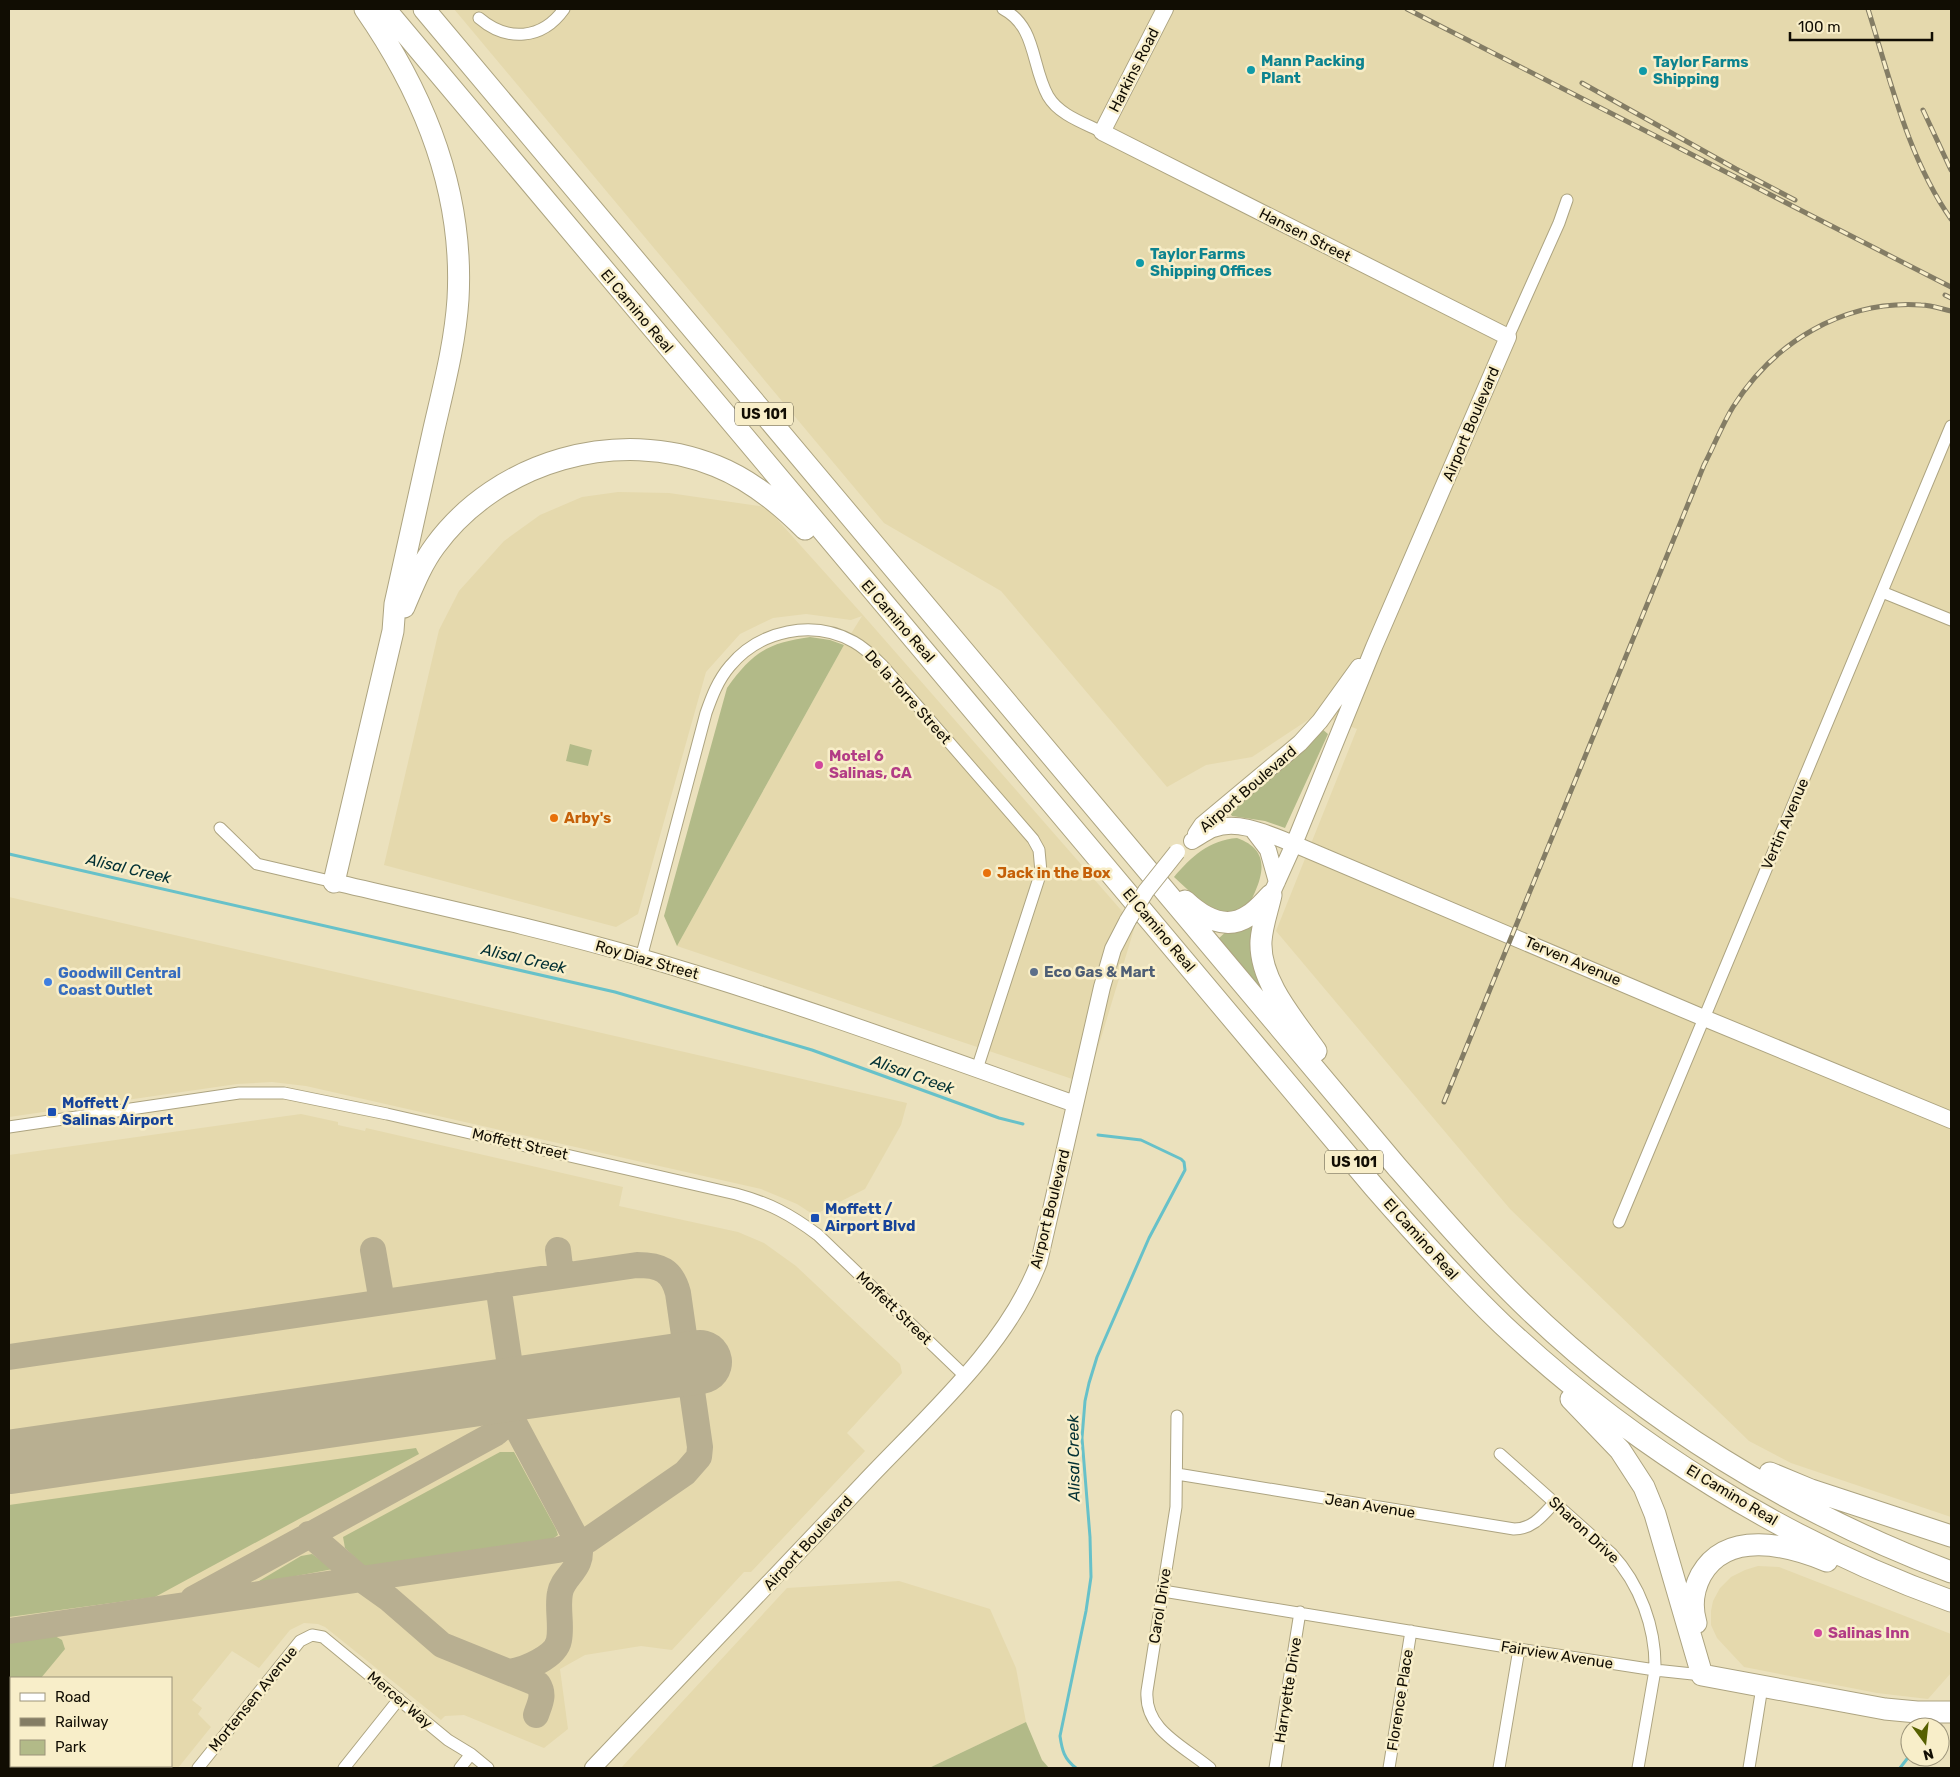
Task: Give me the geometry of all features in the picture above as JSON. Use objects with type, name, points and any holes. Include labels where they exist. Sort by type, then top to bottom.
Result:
[{"type":"highway","points":[[334,882],[393,631],[395,604],[450,356],[458,298],[458,257],[449,193],[432,134],[405,72],[365,9]]},
{"type":"highway","name":"El Camino Real","points":[[385,9],[1386,1201],[1458,1281],[1550,1367],[1599,1407],[1700,1477],[1754,1510],[1809,1540],[1865,1567],[1951,1602]]},
{"type":"highway","name":"El Camino Real","points":[[424,9],[1397,1167],[1480,1260],[1523,1304],[1569,1346],[1665,1420],[1768,1486],[1823,1516],[1877,1542],[1951,1572]]},
{"type":"highway","points":[[393,631],[412,586],[434,547],[450,528],[477,503],[497,488],[542,466],[565,458],[609,450],[632,449],[677,455],[716,466],[738,476],[778,504],[840,568],[870,588]]},
{"type":"highway","points":[[1105,818],[1192,907],[1213,920],[1225,923],[1237,921],[1248,916],[1274,888]]},
{"type":"highway","points":[[1274,888],[1261,940],[1265,968],[1289,1012],[1397,1167]]},
{"type":"highway","points":[[1504,1325],[1550,1379],[1614,1443],[1639,1478],[1655,1514],[1702,1675]]},
{"type":"highway","points":[[1616,1384],[1717,1445],[1788,1481],[1951,1536]]},
{"type":"highway","points":[[1734,1682],[1720,1673],[1707,1656],[1698,1632],[1693,1608],[1696,1586],[1704,1571],[1714,1560],[1727,1551],[1750,1544],[1780,1547],[1819,1558],[1857,1574],[1921,1591]]},
{"type":"highway","name":"Fairview Avenue","points":[[1702,1675],[1885,1709],[1917,1712],[1951,1712]]},
{"type":"main road","name":"Harkins Road","points":[[1102,132],[1165,9]]},
{"type":"main road","name":"Hansen Street","points":[[1102,132],[1508,337]]},
{"type":"main road","name":"Airport Boulevard","points":[[1274,888],[1294,844],[1374,647],[1508,337]]},
{"type":"main road","name":"Airport Boulevard","points":[[593,1768],[774,1580],[965,1376],[1002,1332],[1030,1287],[1046,1238],[1102,986],[1113,950],[1128,920],[1146,891],[1178,852],[1192,840],[1202,825],[1300,743],[1320,721],[1374,647]]},
{"type":"main road","name":"Terven Avenue","points":[[1192,840],[1215,829],[1236,827],[1252,829],[1294,844],[1704,1018],[1951,1120]]},
{"type":"main road","points":[[1252,829],[1268,850],[1274,888]]},
{"type":"main road","name":"Roy Diaz Street","points":[[334,882],[545,932],[641,958],[850,1023],[1076,1104]]},
{"type":"street","points":[[479,18],[497,30],[512,34],[528,34],[548,26],[564,9]]},
{"type":"street","points":[[1003,9],[1010,12],[1023,26],[1048,96],[1060,110],[1102,132]]},
{"type":"street","name":"Airport Boulevard","points":[[1508,337],[1559,223],[1567,200]]},
{"type":"street","name":"Vertin Avenue","points":[[1619,1222],[1951,426]]},
{"type":"street","points":[[1882,592],[1951,620]]},
{"type":"street","name":"De la Torre Street","points":[[641,958],[704,723],[716,686],[738,657],[751,646],[774,635],[807,630],[826,631],[842,636],[864,648],[883,666],[1033,838],[1039,850],[1041,872],[977,1068]]},
{"type":"street","name":"Roy Diaz Street","points":[[220,828],[257,864],[334,882]]},
{"type":"street","name":"Moffett Street","points":[[9,1127],[239,1093],[284,1093],[387,1114],[736,1194],[777,1208],[797,1219],[818,1235],[965,1376]]},
{"type":"street","name":"Carol Drive","points":[[1177,1416],[1175,1438],[1176,1506],[1147,1691],[1147,1708],[1153,1721],[1160,1729],[1210,1768]]},
{"type":"street","name":"Sharon Drive","points":[[1500,1454],[1612,1553],[1630,1576],[1640,1597],[1652,1637],[1655,1670],[1638,1768]]},
{"type":"street","name":"Jean Avenue","points":[[1176,1474],[1514,1529],[1525,1528],[1534,1524],[1555,1502]]},
{"type":"street","name":"Fairview Avenue","points":[[1163,1591],[1519,1649],[1655,1670],[1702,1675]]},
{"type":"street","name":"Harryette Drive","points":[[1276,1768],[1300,1612]]},
{"type":"street","name":"Florence Place","points":[[1389,1768],[1411,1631]]},
{"type":"street","name":"Mercer Way","points":[[312,1635],[324,1637],[448,1740],[471,1754],[488,1768]]},
{"type":"street","name":"Mortensen Avenue","points":[[198,1768],[300,1641],[312,1635]]},
{"type":"street","points":[[1499,1768],[1519,1649]]},
{"type":"street","points":[[1749,1768],[1762,1687]]},
{"type":"street","points":[[344,1768],[400,1699]]},
{"type":"street","points":[[460,1768],[471,1754]]},
{"type":"shaded area","points":[[454,9],[1951,9],[1951,1517],[1791,1463],[1749,1441],[1510,1209],[1276,931],[1357,729],[1317,714],[1252,757],[1206,765],[1167,787],[1001,591],[884,523]]},
{"type":"shaded area","points":[[618,492],[669,493],[766,507],[863,615],[1135,926],[1087,1084],[677,946],[844,645],[862,616],[851,620],[806,614],[773,618],[740,634],[706,672],[638,914],[616,927],[384,865],[439,630],[459,591],[504,541],[540,515],[582,497]]},
{"type":"shaded area","points":[[9,897],[907,1103],[901,1125],[865,1189],[814,1215],[797,1204],[761,1189],[306,1086],[272,1082],[237,1084],[9,1117]]},
{"type":"shaded area","points":[[301,1114],[338,1122],[338,1125],[365,1131],[366,1128],[623,1187],[619,1206],[738,1232],[764,1243],[796,1266],[900,1364],[902,1373],[847,1433],[865,1451],[751,1572],[744,1572],[672,1650],[641,1646],[585,1655],[560,1669],[568,1729],[544,1748],[464,1715],[445,1716],[441,1720],[325,1627],[318,1624],[304,1623],[290,1630],[259,1668],[232,1651],[192,1700],[202,1708],[198,1714],[211,1727],[178,1768],[9,1768],[9,1155]]},
{"type":"shaded area","points":[[1758,1566],[1779,1567],[1951,1634],[1951,1673],[1928,1699],[1877,1693],[1744,1667],[1717,1638],[1711,1625],[1711,1611],[1713,1601],[1720,1588],[1731,1577]]},
{"type":"shaded area","points":[[899,1581],[990,1609],[1016,1668],[1026,1722],[929,1768],[621,1768],[787,1588]]},
{"type":"green space","points":[[810,637],[830,640],[844,645],[677,946],[664,916],[727,688],[744,666],[762,652],[782,643]]},
{"type":"green space","points":[[1322,729],[1328,734],[1285,828],[1265,821],[1232,816],[1228,810]]},
{"type":"green space","points":[[570,744],[592,750],[588,766],[566,761]]},
{"type":"green space","points":[[1237,838],[1253,847],[1261,859],[1262,867],[1259,883],[1247,908],[1236,913],[1214,914],[1174,877],[1194,856],[1209,846],[1227,839]]},
{"type":"green space","points":[[1245,925],[1256,927],[1276,1007],[1218,939],[1229,929]]},
{"type":"green space","points":[[416,1448],[419,1454],[155,1597],[9,1617],[9,1505]]},
{"type":"green space","points":[[500,1452],[514,1452],[556,1529],[558,1535],[550,1541],[365,1567],[345,1548],[343,1537]]},
{"type":"green space","points":[[312,1554],[333,1569],[254,1584],[301,1556]]},
{"type":"green space","points":[[55,1636],[62,1640],[65,1649],[42,1677],[10,1677],[9,1717],[9,1642]]},
{"type":"green space","points":[[1026,1722],[1042,1760],[1049,1768],[929,1768]]},
{"type":"waterway","name":"Alisal Creek","points":[[9,854],[615,992],[812,1050],[999,1118],[1023,1124]]},
{"type":"waterway","name":"Alisal Creek","points":[[1076,1768],[1064,1754],[1060,1736],[1086,1611],[1091,1577],[1090,1537],[1082,1438],[1085,1401],[1097,1357],[1149,1238],[1185,1170],[1184,1162],[1181,1159],[1141,1140],[1098,1135]]},
{"type":"taxiway","points":[[373,1250],[382,1302]]},
{"type":"taxiway","points":[[558,1250],[561,1275]]},
{"type":"taxiway","points":[[9,1357],[637,1265],[652,1266],[664,1270],[668,1274],[678,1293],[700,1447],[699,1457],[685,1473],[588,1540],[558,1550],[9,1631]]},
{"type":"taxiway","points":[[193,1599],[496,1433],[512,1419],[516,1406],[498,1285]]},
{"type":"taxiway","points":[[509,1672],[523,1669],[538,1662],[557,1646],[560,1634],[560,1593],[565,1581],[576,1566],[580,1553],[579,1544],[512,1419]]},
{"type":"taxiway","points":[[309,1534],[442,1645],[538,1684],[541,1695],[536,1715]]},
{"type":"runway","points":[[9,1462],[700,1362]]},
{"type":"railway","points":[[1407,9],[1951,287]]},
{"type":"railway","points":[[1868,9],[1912,144],[1923,170],[1951,219]]},
{"type":"railway","points":[[1582,83],[1795,200]]},
{"type":"railway","points":[[1923,110],[1951,170]]},
{"type":"railway","points":[[1945,295],[1951,298]]},
{"type":"railway","points":[[1444,1102],[1704,465],[1733,407],[1769,363],[1790,345],[1813,330],[1838,318],[1864,310],[1892,305],[1925,305],[1951,311]]},
{"type":"place","name":"Mann Packing Plant","points":[[1251,70]]},
{"type":"place","name":"Taylor Farms Shipping","points":[[1643,71]]},
{"type":"place","name":"Taylor Farms Shipping Offices","points":[[1140,263]]},
{"type":"place","name":"Motel 6 Salinas, CA","points":[[819,765]]},
{"type":"place","name":"Arby's","points":[[554,818]]},
{"type":"place","name":"Jack in the Box","points":[[987,873]]},
{"type":"place","name":"Eco Gas & Mart","points":[[1034,972]]},
{"type":"place","name":"Goodwill Central Coast Outlet","points":[[48,982]]},
{"type":"place","name":"Moffett / Salinas Airport","points":[[52,1112]]},
{"type":"place","name":"Moffett / Airport Blvd","points":[[815,1218]]},
{"type":"place","name":"Salinas Inn","points":[[1818,1633]]}]
